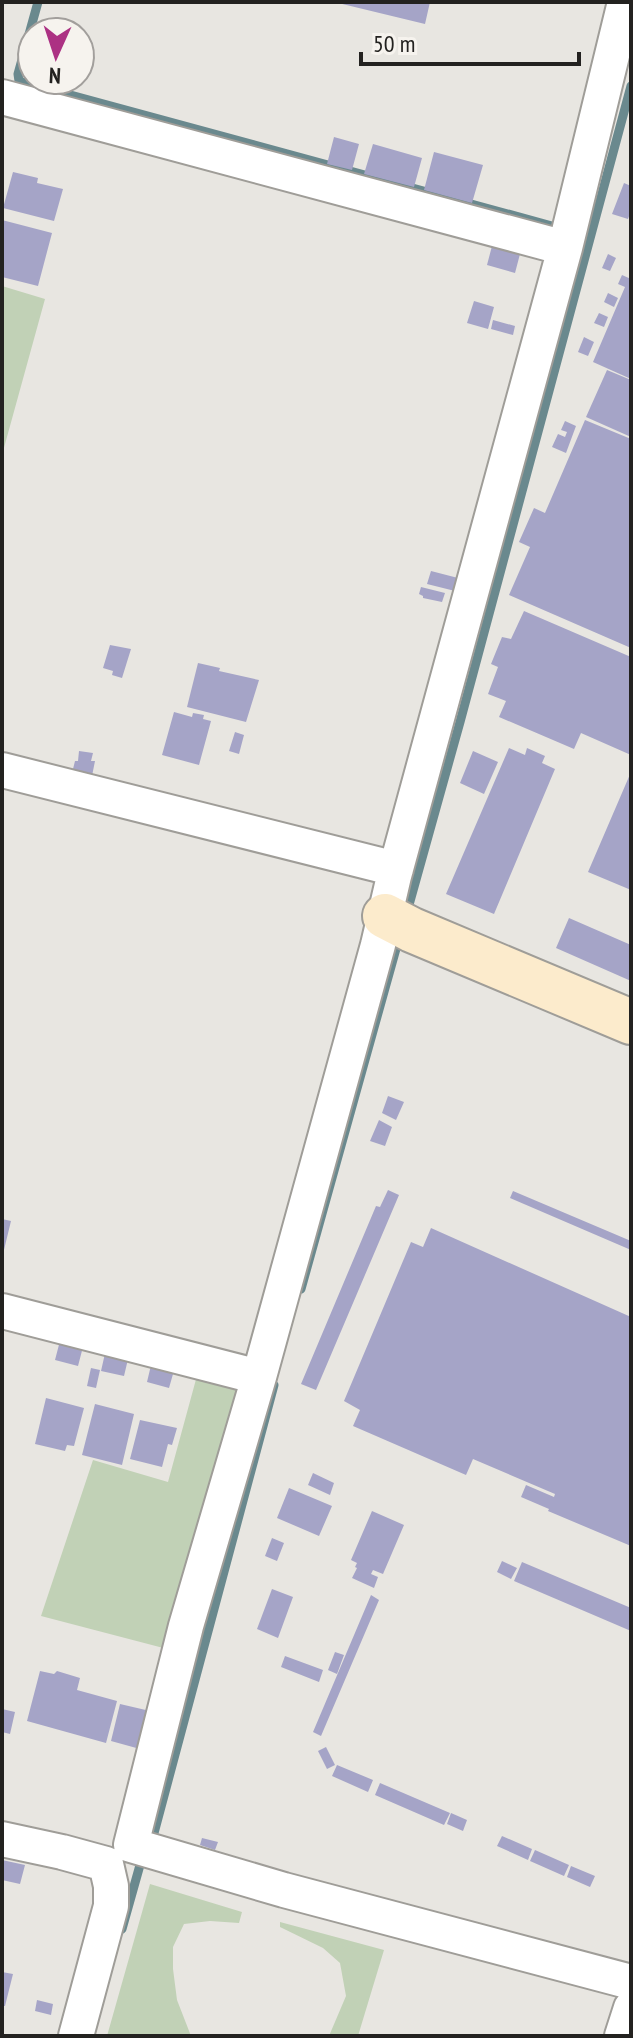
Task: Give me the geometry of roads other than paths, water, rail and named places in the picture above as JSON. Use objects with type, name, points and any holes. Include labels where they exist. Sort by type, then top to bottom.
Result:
[{"type":"street","points":[[76,2036],[111,1906],[111,1886],[134,1852],[186,1626],[397,922],[396,869],[565,248],[625,2]]},
{"type":"street","points":[[2,97],[565,248]]},
{"type":"street","points":[[2,770],[396,869]]},
{"type":"street","points":[[397,922],[631,1022]]},
{"type":"street","points":[[2,1311],[259,1377]]},
{"type":"street","points":[[2,1839],[62,1852],[134,1852],[631,1982]]},
{"type":"street","points":[[622,2036],[631,2008]]},
{"type":"waterway","points":[[38,2],[18,74],[19,81],[552,226]]},
{"type":"waterway","points":[[407,912],[631,86]]},
{"type":"waterway","points":[[301,1289],[399,938]]},
{"type":"waterway","points":[[122,1929],[140,1865],[154,1833],[274,1385]]}]
